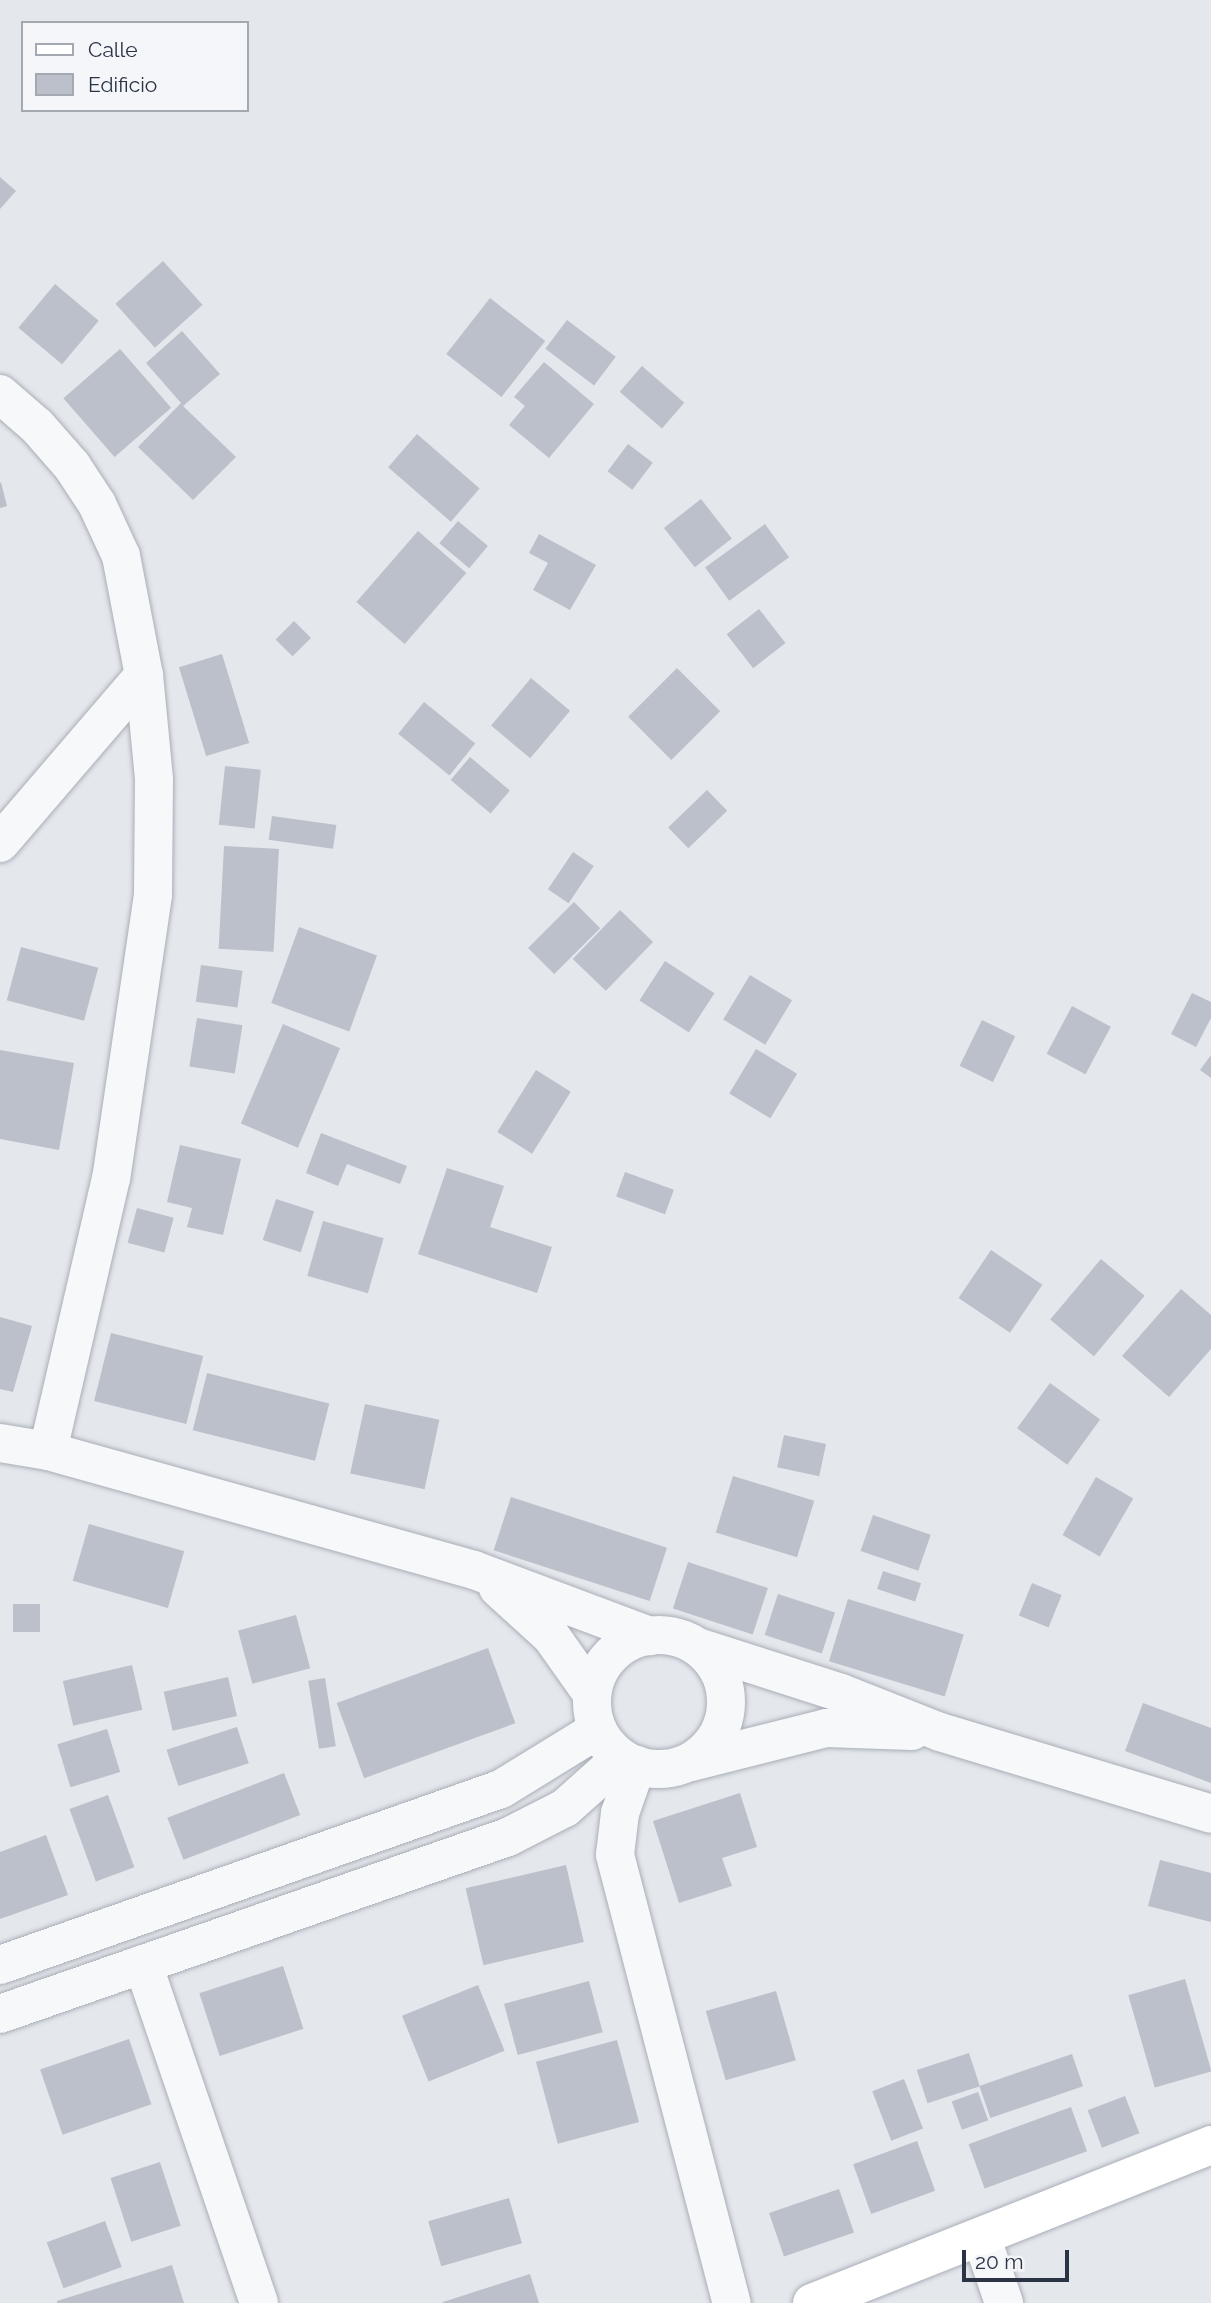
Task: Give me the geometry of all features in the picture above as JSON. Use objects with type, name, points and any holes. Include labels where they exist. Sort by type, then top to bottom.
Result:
[{"type":"main road","points":[[812,2303],[982,2239],[1211,2145]]},
{"type":"street","points":[[0,394],[37,426],[97,504],[121,556],[144,675],[154,779],[153,895],[111,1178],[48,1451]]},
{"type":"street","points":[[0,843],[144,675]]},
{"type":"street","points":[[0,1443],[48,1451],[474,1570],[650,1636],[683,1639],[698,1647],[841,1693],[940,1732],[1211,1814]]},
{"type":"street","points":[[474,1570],[551,1636],[612,1737],[664,1769],[826,1728],[940,1732]]},
{"type":"street","points":[[650,1636],[626,1644],[606,1661],[620,1813],[615,1855],[732,2303]]},
{"type":"street","points":[[691,1762],[716,1738],[727,1705],[720,1672],[698,1647]]},
{"type":"street","points":[[0,2014],[508,1837],[565,1808],[612,1737]]},
{"type":"street","points":[[0,1965],[501,1789],[612,1737]]},
{"type":"street","points":[[143,1964],[259,2303]]},
{"type":"street","points":[[982,2239],[1004,2303]]},
{"type":"building","points":[[0,177],[16,191],[0,209]]},
{"type":"building","points":[[163,261],[202,305],[155,348],[115,304]]},
{"type":"building","points":[[55,284],[99,321],[62,364],[18,328]]},
{"type":"building","points":[[490,298],[545,341],[501,397],[446,354]]},
{"type":"building","points":[[567,320],[616,357],[594,385],[545,349]]},
{"type":"building","points":[[182,331],[220,374],[183,406],[236,457],[193,500],[138,447],[181,403],[146,363]]},
{"type":"building","points":[[120,349],[171,408],[115,457],[63,398]]},
{"type":"building","points":[[544,362],[594,404],[549,458],[509,425],[525,406],[514,397]]},
{"type":"building","points":[[642,366],[684,403],[662,428],[620,392]]},
{"type":"building","points":[[417,434],[480,488],[451,522],[388,467]]},
{"type":"building","points":[[628,444],[653,463],[632,490],[608,471]]},
{"type":"building","points":[[0,483],[7,506],[0,508]]},
{"type":"building","points":[[701,499],[732,538],[695,567],[664,528]]},
{"type":"building","points":[[458,521],[488,546],[469,568],[439,543]]},
{"type":"building","points":[[765,524],[789,557],[729,601],[705,567]]},
{"type":"building","points":[[418,531],[466,573],[405,644],[356,602]]},
{"type":"building","points":[[539,534],[596,565],[570,610],[533,590],[548,563],[529,553]]},
{"type":"building","points":[[759,609],[785,643],[753,668],[727,634]]},
{"type":"building","points":[[294,621],[311,638],[293,656],[276,639]]},
{"type":"building","points":[[222,654],[249,743],[206,756],[179,667]]},
{"type":"building","points":[[677,668],[720,711],[671,760],[628,717]]},
{"type":"building","points":[[531,678],[570,711],[530,758],[491,725]]},
{"type":"building","points":[[424,702],[475,744],[449,775],[398,734]]},
{"type":"building","points":[[470,757],[510,790],[491,813],[451,780]]},
{"type":"building","points":[[225,766],[261,770],[255,828],[219,825]]},
{"type":"building","points":[[707,790],[727,811],[688,848],[668,828]]},
{"type":"building","points":[[272,816],[336,825],[333,849],[269,840]]},
{"type":"building","points":[[224,846],[279,849],[274,952],[219,949]]},
{"type":"building","points":[[573,852],[594,866],[569,903],[548,889]]},
{"type":"building","points":[[574,902],[600,928],[554,974],[528,948]]},
{"type":"building","points":[[620,910],[653,942],[606,991],[573,959]]},
{"type":"building","points":[[299,927],[377,955],[349,1032],[271,1003]]},
{"type":"building","points":[[21,947],[98,968],[84,1021],[7,1000]]},
{"type":"building","points":[[665,961],[714,993],[689,1033],[639,1000]]},
{"type":"building","points":[[201,965],[243,971],[237,1007],[196,1002]]},
{"type":"building","points":[[750,975],[792,1000],[765,1045],[723,1020]]},
{"type":"building","points":[[1192,993],[1211,1002],[1211,1018],[1196,1047],[1171,1034]]},
{"type":"building","points":[[1072,1006],[1111,1027],[1085,1074],[1047,1054]]},
{"type":"building","points":[[197,1018],[242,1025],[235,1074],[189,1066]]},
{"type":"building","points":[[982,1020],[1015,1036],[993,1082],[960,1066]]},
{"type":"building","points":[[283,1024],[340,1048],[298,1148],[241,1123]]},
{"type":"building","points":[[756,1049],[797,1074],[770,1118],[729,1094]]},
{"type":"building","points":[[0,1050],[74,1063],[59,1150],[0,1139]]},
{"type":"building","points":[[1211,1055],[1211,1078],[1200,1070]]},
{"type":"building","points":[[536,1070],[571,1092],[532,1154],[497,1132]]},
{"type":"building","points":[[321,1133],[407,1166],[400,1184],[347,1164],[338,1186],[306,1173]]},
{"type":"building","points":[[180,1145],[241,1159],[223,1235],[187,1227],[192,1208],[167,1202]]},
{"type":"building","points":[[447,1168],[504,1186],[490,1227],[552,1247],[537,1293],[418,1254]]},
{"type":"building","points":[[625,1172],[674,1190],[665,1214],[616,1196]]},
{"type":"building","points":[[276,1199],[314,1211],[301,1252],[263,1240]]},
{"type":"building","points":[[137,1208],[174,1218],[164,1253],[128,1243]]},
{"type":"building","points":[[323,1221],[384,1238],[368,1293],[307,1276]]},
{"type":"building","points":[[991,1250],[1042,1285],[1010,1333],[959,1298]]},
{"type":"building","points":[[1101,1259],[1145,1296],[1094,1356],[1050,1320]]},
{"type":"building","points":[[1181,1289],[1211,1315],[1211,1349],[1169,1397],[1122,1356]]},
{"type":"building","points":[[0,1317],[32,1326],[13,1392],[0,1389]]},
{"type":"building","points":[[111,1333],[203,1356],[186,1424],[94,1401]]},
{"type":"building","points":[[207,1373],[329,1403],[315,1461],[193,1430]]},
{"type":"building","points":[[1050,1383],[1100,1419],[1067,1465],[1017,1428]]},
{"type":"building","points":[[365,1404],[439,1420],[425,1489],[350,1473]]},
{"type":"building","points":[[784,1435],[826,1444],[819,1476],[777,1467]]},
{"type":"building","points":[[733,1476],[814,1501],[797,1557],[716,1532]]},
{"type":"building","points":[[1096,1477],[1133,1498],[1100,1557],[1062,1535]]},
{"type":"building","points":[[511,1497],[667,1548],[650,1601],[494,1550]]},
{"type":"building","points":[[873,1515],[931,1535],[918,1571],[861,1551]]},
{"type":"building","points":[[89,1524],[184,1551],[168,1608],[73,1581]]},
{"type":"building","points":[[688,1562],[768,1588],[753,1635],[673,1609]]},
{"type":"building","points":[[883,1571],[921,1583],[915,1601],[877,1589]]},
{"type":"building","points":[[1032,1583],[1062,1595],[1049,1627],[1019,1615]]},
{"type":"building","points":[[778,1594],[835,1613],[822,1653],[765,1635]]},
{"type":"building","points":[[848,1599],[964,1634],[945,1697],[829,1661]]},
{"type":"building","points":[[13,1604],[40,1604],[40,1632],[13,1632]]},
{"type":"building","points":[[296,1615],[310,1668],[252,1684],[238,1631]]},
{"type":"building","points":[[488,1648],[515,1723],[364,1778],[337,1703]]},
{"type":"building","points":[[132,1665],[142,1710],[73,1726],[63,1681]]},
{"type":"building","points":[[228,1677],[237,1716],[173,1731],[164,1692]]},
{"type":"building","points":[[325,1678],[336,1746],[319,1749],[308,1681]]},
{"type":"building","points":[[1143,1703],[1211,1728],[1211,1783],[1125,1751]]},
{"type":"building","points":[[237,1727],[249,1763],[178,1786],[167,1750]]},
{"type":"building","points":[[107,1729],[120,1772],[70,1787],[57,1744]]},
{"type":"building","points":[[284,1773],[300,1815],[183,1860],[167,1818]]},
{"type":"building","points":[[740,1793],[757,1847],[722,1858],[732,1886],[679,1903],[653,1821]]},
{"type":"building","points":[[108,1795],[134,1867],[96,1881],[69,1809]]},
{"type":"building","points":[[46,1835],[68,1895],[0,1919],[0,1852]]},
{"type":"building","points":[[1160,1860],[1211,1873],[1211,1922],[1148,1906]]},
{"type":"building","points":[[566,1865],[584,1942],[483,1965],[466,1888]]},
{"type":"building","points":[[283,1966],[303,2029],[220,2056],[199,1993]]},
{"type":"building","points":[[1185,1979],[1211,2071],[1155,2088],[1128,1995]]},
{"type":"building","points":[[589,1981],[603,2032],[518,2055],[504,2004]]},
{"type":"building","points":[[478,1985],[505,2051],[429,2082],[402,2016]]},
{"type":"building","points":[[776,1991],[796,2060],[726,2080],[706,2011]]},
{"type":"building","points":[[129,2039],[151,2104],[63,2135],[40,2070]]},
{"type":"building","points":[[617,2040],[639,2122],[558,2144],[536,2062]]},
{"type":"building","points":[[969,2053],[980,2086],[928,2103],[917,2070]]},
{"type":"building","points":[[1072,2054],[1083,2086],[990,2118],[979,2086]]},
{"type":"building","points":[[904,2079],[923,2128],[891,2141],[872,2091]]},
{"type":"building","points":[[978,2092],[988,2120],[962,2130],[952,2102]]},
{"type":"building","points":[[1125,2096],[1139,2133],[1102,2148],[1088,2110]]},
{"type":"building","points":[[1071,2107],[1087,2151],[985,2188],[969,2144]]},
{"type":"building","points":[[917,2141],[935,2191],[871,2214],[853,2164]]},
{"type":"building","points":[[160,2162],[181,2226],[131,2242],[111,2178]]},
{"type":"building","points":[[839,2189],[854,2232],[784,2257],[769,2213]]},
{"type":"building","points":[[509,2198],[522,2243],[441,2266],[428,2221]]},
{"type":"building","points":[[105,2221],[122,2267],[63,2288],[47,2242]]},
{"type":"building","points":[[172,2265],[184,2303],[57,2303],[57,2301]]},
{"type":"building","points":[[530,2274],[539,2303],[443,2303],[443,2302]]}]
